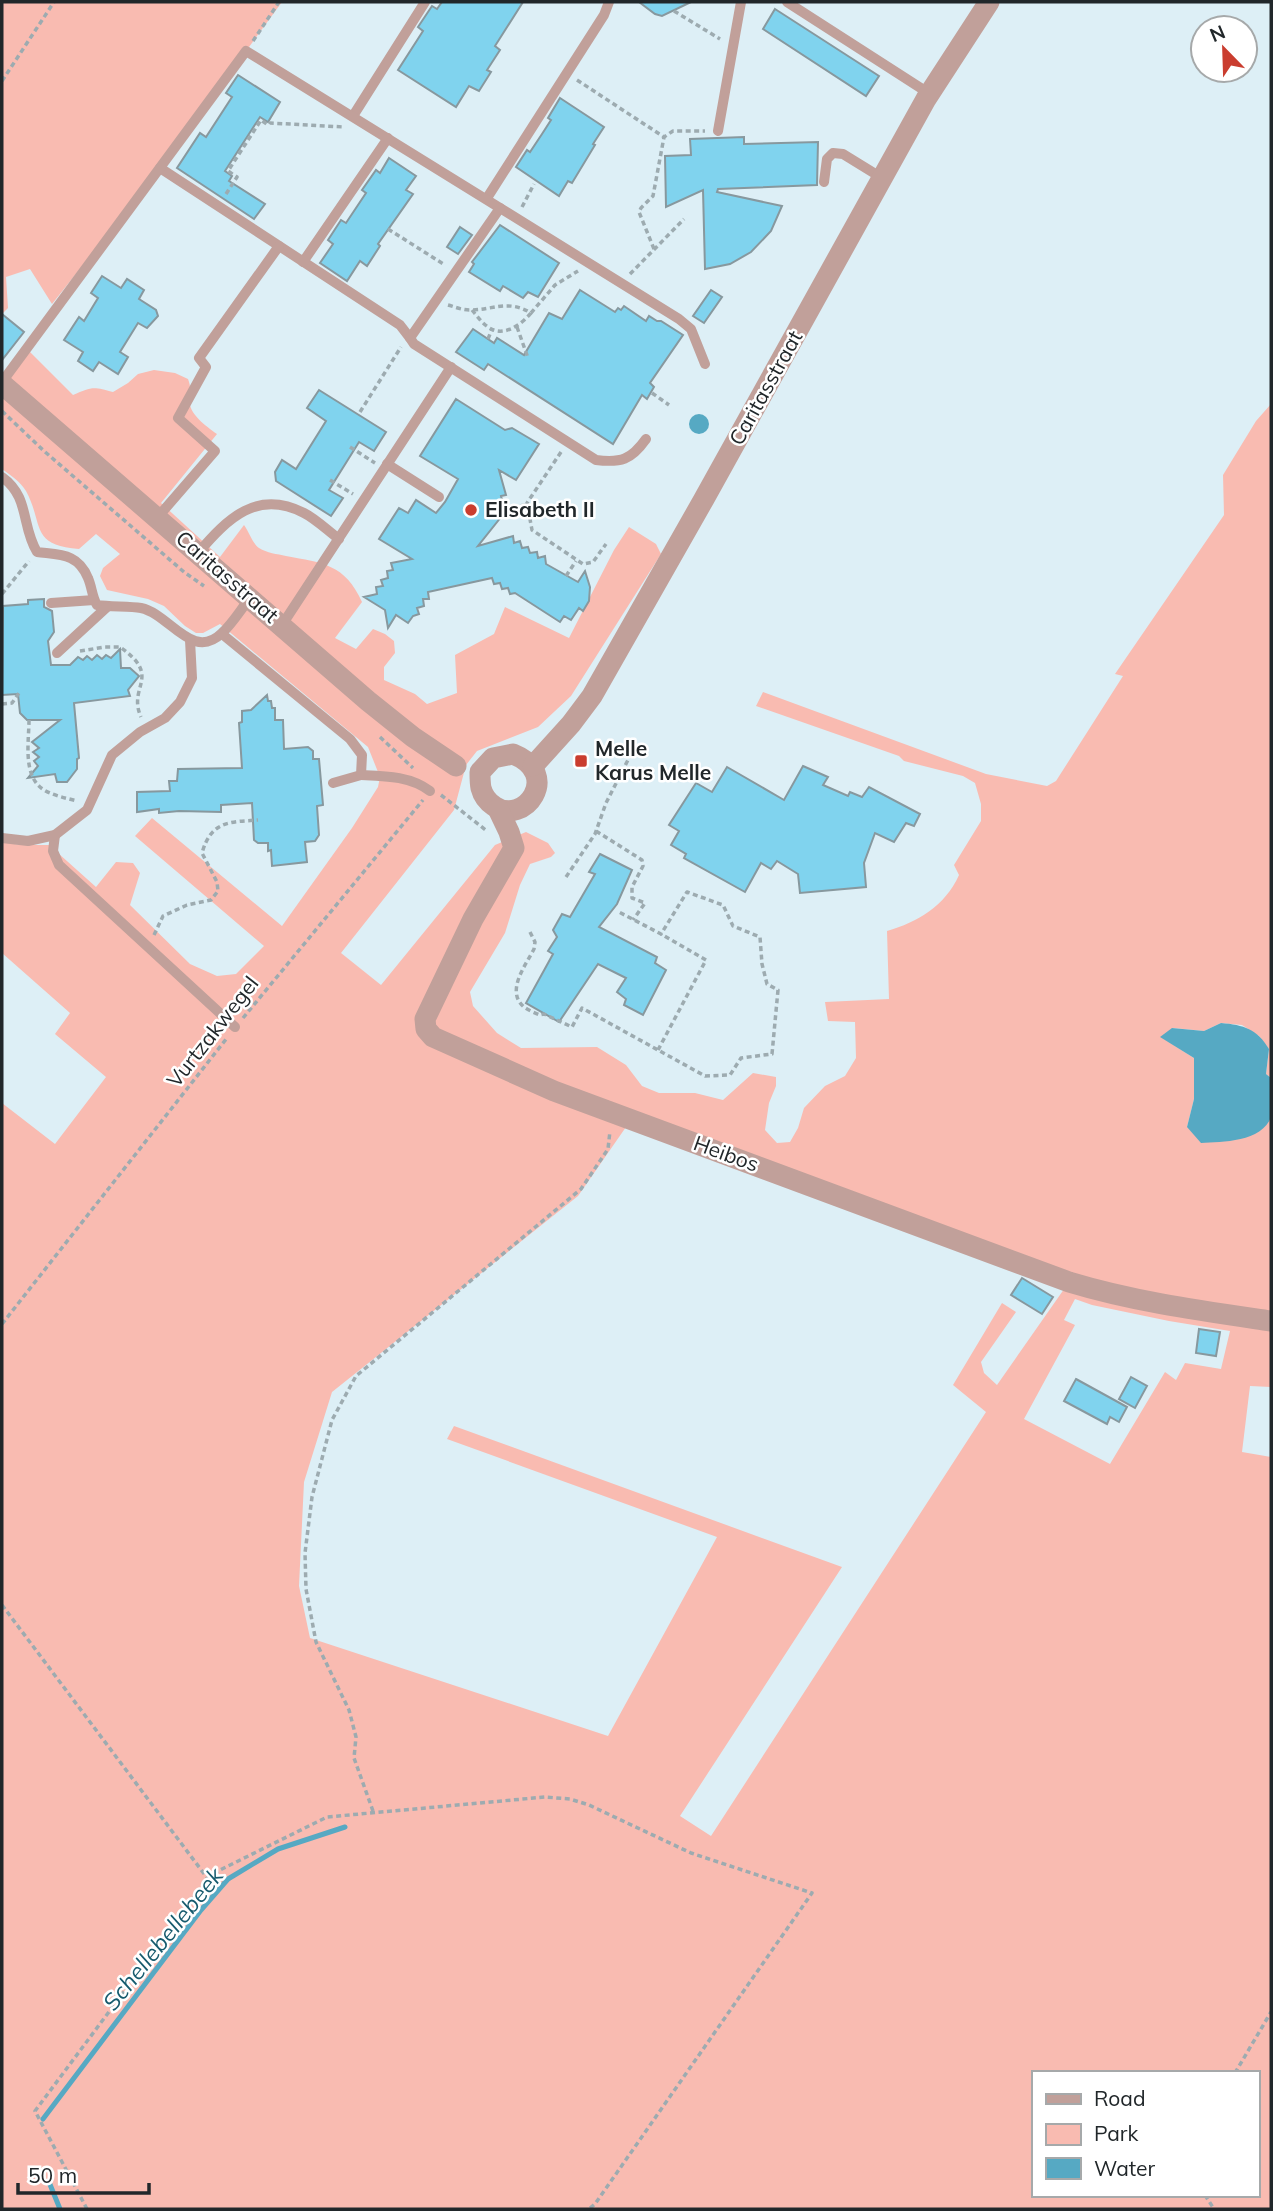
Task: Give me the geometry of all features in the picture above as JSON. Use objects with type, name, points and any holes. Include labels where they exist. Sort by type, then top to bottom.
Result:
[{"type":"street","name":"Caritasstraat","points":[[533,766],[592,696],[930,94],[989,2]]},
{"type":"street","name":"Caritasstraat","points":[[2,383],[368,701],[456,766],[480,772]]},
{"type":"street","points":[[513,754],[525,758],[533,766],[537,780],[535,793],[526,806],[513,810],[498,809],[487,801],[481,790],[480,772],[493,758],[513,754]]},
{"type":"street","name":"Heibos","points":[[498,809],[514,848],[473,919],[425,1019],[426,1029],[433,1037],[554,1091],[1096,1290],[1172,1306],[1271,1321]]},
{"type":"lane","points":[[354,117],[425,2]]},
{"type":"lane","points":[[487,198],[604,15],[609,2]]},
{"type":"lane","points":[[718,131],[741,2]]},
{"type":"lane","points":[[787,2],[930,94]]},
{"type":"lane","points":[[2,383],[246,51],[679,319],[691,329],[705,364]]},
{"type":"lane","points":[[303,262],[388,138]]},
{"type":"lane","points":[[824,182],[828,159],[833,153],[843,154],[882,178]]},
{"type":"lane","points":[[160,168],[400,325],[414,344],[596,460],[613,462],[636,453],[646,439]]},
{"type":"lane","points":[[410,338],[500,208]]},
{"type":"lane","points":[[157,518],[215,451],[178,418],[206,367],[199,358],[279,246]]},
{"type":"lane","points":[[282,625],[451,368]]},
{"type":"lane","points":[[386,467],[439,497]]},
{"type":"lane","points":[[2,477],[24,505],[30,540],[37,552],[66,555],[80,564],[97,605],[142,608],[169,622],[185,637],[195,642],[208,642],[222,634],[250,597]]},
{"type":"lane","points":[[198,553],[229,521],[248,507],[269,502],[287,505],[306,514],[339,539]]},
{"type":"lane","points":[[51,603],[94,600]]},
{"type":"lane","points":[[57,653],[107,607]]},
{"type":"lane","points":[[222,634],[350,739],[362,755],[361,775]]},
{"type":"lane","points":[[2,838],[28,841],[55,835],[87,810],[112,755],[146,729],[165,719],[180,702],[192,678],[190,639]]},
{"type":"lane","points":[[334,783],[361,775],[393,777],[419,783],[430,792]]},
{"type":"lane","points":[[55,835],[53,851],[59,865],[235,1027]]},
{"type":"path","points":[[2,80],[54,2]]},
{"type":"path","points":[[246,51],[279,2]]},
{"type":"path","points":[[674,11],[733,47]]},
{"type":"path","points":[[567,73],[664,137]]},
{"type":"path","points":[[218,207],[237,177],[228,171],[261,120],[268,125],[346,128],[354,117]]},
{"type":"path","points":[[654,249],[639,212],[653,197],[664,137],[673,131],[718,131]]},
{"type":"path","points":[[516,218],[534,184]]},
{"type":"path","points":[[621,284],[684,219]]},
{"type":"path","points":[[388,229],[455,272]]},
{"type":"path","points":[[472,310],[488,328],[509,330],[517,327],[555,285],[589,264]]},
{"type":"path","points":[[438,298],[448,305],[472,310],[509,305],[531,313]]},
{"type":"path","points":[[517,327],[528,358]]},
{"type":"path","points":[[488,339],[492,329]]},
{"type":"path","points":[[360,412],[410,338]]},
{"type":"path","points":[[652,393],[669,405]]},
{"type":"path","points":[[504,508],[526,505],[568,442]]},
{"type":"path","points":[[350,447],[386,467]]},
{"type":"path","points":[[330,480],[363,501]]},
{"type":"path","points":[[526,505],[534,533],[576,561],[583,564],[593,562],[606,544]]},
{"type":"path","points":[[2,594],[37,552]]},
{"type":"path","points":[[566,576],[576,561]]},
{"type":"path","points":[[57,653],[105,647],[120,647],[127,652],[143,675],[143,684],[136,700],[146,729]]},
{"type":"path","points":[[2,704],[12,703],[19,693]]},
{"type":"path","points":[[30,720],[29,762],[33,777],[41,787],[89,805]]},
{"type":"path","points":[[566,877],[596,831],[606,803],[631,754]]},
{"type":"path","name":"Vurtzakwegel","points":[[2,1324],[235,1027],[430,792]]},
{"type":"path","points":[[153,951],[154,936],[163,916],[187,905],[211,900],[218,891],[217,882],[202,853],[210,835],[219,826],[229,822],[258,820]]},
{"type":"path","points":[[596,831],[642,860],[643,866],[632,887],[632,898],[645,903],[634,919]]},
{"type":"path","points":[[530,932],[535,942],[534,949],[516,985],[518,998],[523,1006],[540,1015],[544,1014],[572,1027],[582,1008],[705,1076],[730,1075],[741,1058],[772,1054],[778,990],[767,984],[760,937],[733,926],[723,905],[687,892],[661,934]]},
{"type":"path","points":[[617,911],[706,960],[658,1050]]},
{"type":"path","points":[[373,1811],[354,1758],[355,1737],[349,1710],[316,1643],[306,1590],[305,1553],[312,1497],[332,1420],[356,1376],[581,1189],[608,1149],[610,1111]]},
{"type":"path","points":[[2,1605],[208,1879]]},
{"type":"path","points":[[87,2209],[35,2111],[208,1879],[218,1871],[327,1817],[545,1797],[570,1799],[612,1814],[691,1853],[813,1893],[596,2207],[589,2209]]},
{"type":"path","points":[[1237,2071],[1271,2012]]},
{"type":"green space","points":[[2,2],[282,2],[160,168],[52,304],[30,269],[6,277],[8,308],[2,314]]},
{"type":"green space","points":[[30,352],[73,395],[92,388],[113,392],[138,374],[154,370],[175,373],[188,379],[191,409],[198,419],[217,434],[161,503],[220,557],[244,525],[255,544],[262,550],[322,564],[340,573],[355,589],[362,602],[335,638],[356,649],[373,629],[385,634],[394,641],[395,653],[384,667],[384,680],[415,694],[427,704],[457,693],[455,655],[494,634],[505,607],[569,638],[614,550],[629,527],[656,544],[661,554],[571,696],[538,727],[477,751],[466,765],[454,810],[341,953],[381,985],[495,845],[526,832],[548,843],[555,853],[530,864],[520,885],[505,933],[470,992],[473,1006],[497,1033],[521,1048],[597,1047],[626,1065],[642,1086],[659,1093],[695,1093],[723,1100],[753,1073],[776,1077],[765,1130],[777,1143],[790,1142],[804,1108],[825,1086],[845,1076],[856,1058],[855,1022],[828,1021],[825,1002],[889,999],[887,931],[920,918],[946,896],[959,875],[954,865],[981,821],[981,804],[975,783],[963,776],[904,761],[899,756],[756,706],[763,692],[986,774],[1047,786],[1056,781],[1123,676],[1115,674],[1224,515],[1223,475],[1256,421],[1271,404],[1271,1078],[1266,1074],[1269,1049],[1259,1036],[1242,1025],[1221,1023],[1204,1031],[1173,1028],[1161,1037],[1194,1058],[1194,1099],[1187,1127],[1265,1126],[1271,1116],[1271,1387],[1250,1386],[1242,1452],[1271,1457],[1271,2209],[2,2209],[2,1103],[55,1144],[106,1077],[55,1034],[70,1013],[2,953],[2,842],[49,845],[96,887],[116,862],[133,863],[140,873],[130,905],[190,964],[217,976],[236,974],[264,946],[135,836],[152,818],[282,926],[352,828],[378,787],[380,777],[368,747],[220,624],[203,633],[196,633],[164,606],[148,599],[107,590],[100,576],[103,568],[120,554],[96,534],[79,549],[63,547],[45,538],[26,491],[2,469],[2,394],[7,375]],"holes":[[[626,1127],[1069,1282],[997,1385],[984,1373],[981,1362],[1016,1312],[1002,1303],[953,1385],[986,1412],[711,1836],[680,1816],[842,1567],[454,1426],[447,1439],[717,1537],[608,1736],[310,1638],[299,1586],[304,1482],[332,1392],[578,1196]],[[1075,1299],[1092,1305],[1230,1331],[1221,1369],[1185,1363],[1176,1380],[1165,1372],[1110,1464],[1024,1419],[1075,1325],[1064,1320]]]},
{"type":"water","points":[[699,414],[706,417],[709,424],[706,431],[699,434],[692,431],[689,424],[692,417]]},
{"type":"water","points":[[1221,1023],[1249,1029],[1260,1037],[1269,1049],[1266,1074],[1271,1078],[1271,1117],[1266,1125],[1250,1136],[1230,1141],[1201,1143],[1187,1127],[1194,1099],[1194,1058],[1160,1037],[1172,1028],[1204,1031]]},
{"type":"building","points":[[442,2],[523,2],[495,46],[500,50],[487,70],[491,72],[479,91],[469,86],[456,107],[398,70],[423,31],[418,27],[432,6],[437,9]]},
{"type":"building","points":[[639,2],[691,2],[662,16]]},
{"type":"building","points":[[775,9],[879,76],[866,96],[763,29]]},
{"type":"building","points":[[238,75],[280,102],[268,122],[260,117],[225,171],[232,176],[229,181],[265,204],[254,219],[177,168],[200,133],[206,137],[232,97],[226,93]]},
{"type":"building","points":[[560,98],[604,127],[572,183],[568,181],[559,196],[516,167],[527,150],[530,152],[551,120],[548,118]]},
{"type":"building","points":[[744,137],[744,144],[818,142],[817,185],[718,189],[717,192],[782,206],[771,231],[751,252],[730,264],[705,269],[703,190],[666,207],[665,156],[691,155],[690,139]]},
{"type":"building","points":[[389,158],[416,176],[406,190],[413,194],[378,244],[380,246],[367,266],[360,261],[347,281],[320,263],[333,244],[328,240],[341,220],[346,223],[366,193],[362,190],[376,170],[380,173]]},
{"type":"building","points":[[500,225],[559,263],[538,297],[528,292],[523,298],[503,286],[500,291],[469,272],[474,264],[472,262]]},
{"type":"building","points":[[460,227],[472,235],[458,254],[447,247]]},
{"type":"building","points":[[102,276],[121,288],[127,279],[144,290],[139,299],[156,310],[158,316],[147,328],[138,323],[120,352],[128,357],[118,374],[99,362],[93,371],[78,361],[83,352],[64,340],[79,317],[84,321],[98,298],[91,293]]},
{"type":"building","points":[[580,290],[615,312],[624,306],[646,321],[649,316],[683,335],[650,383],[654,387],[647,399],[642,395],[613,444],[488,364],[484,370],[456,352],[473,329],[494,343],[497,338],[524,355],[549,313],[562,319]]},
{"type":"building","points":[[711,290],[722,297],[704,323],[693,316]]},
{"type":"building","points":[[2,314],[24,332],[2,360]]},
{"type":"building","points":[[319,390],[386,432],[374,451],[359,442],[329,490],[343,498],[331,516],[276,481],[275,472],[282,460],[296,469],[326,421],[307,408]]},
{"type":"building","name":"Elisabeth II","points":[[456,399],[505,430],[512,428],[539,444],[516,480],[499,470],[506,495],[501,496],[505,512],[478,546],[513,536],[514,543],[520,541],[522,548],[528,547],[530,553],[537,552],[538,558],[545,556],[546,564],[578,582],[585,571],[590,587],[589,601],[583,611],[579,608],[571,620],[564,616],[560,622],[515,593],[510,594],[508,588],[502,589],[500,583],[494,584],[492,578],[428,592],[429,599],[423,599],[424,606],[417,608],[419,614],[413,616],[408,623],[396,615],[388,628],[385,610],[364,597],[377,594],[376,587],[383,586],[381,580],[388,578],[387,571],[393,570],[391,563],[412,559],[379,539],[399,508],[408,513],[416,500],[436,513],[458,479],[420,456]]},
{"type":"building","points":[[44,599],[44,607],[52,611],[54,632],[48,641],[51,665],[70,665],[78,657],[83,660],[87,656],[92,660],[97,655],[102,659],[106,655],[111,658],[120,649],[121,668],[130,668],[139,676],[128,690],[130,696],[74,703],[79,758],[77,769],[67,782],[57,782],[55,774],[28,778],[38,766],[34,761],[39,757],[33,752],[39,748],[32,742],[60,720],[27,720],[20,713],[18,694],[2,695],[3,606],[28,604],[28,600]]},
{"type":"building","points":[[267,695],[272,708],[275,708],[275,720],[283,720],[284,749],[308,747],[313,751],[313,759],[319,759],[323,805],[317,806],[319,835],[315,841],[305,842],[307,862],[272,866],[268,843],[254,840],[252,803],[221,805],[221,812],[159,813],[159,809],[137,812],[137,792],[170,791],[169,781],[177,781],[178,769],[242,768],[239,723],[242,722],[242,711],[251,710]]},
{"type":"building","points":[[803,766],[828,777],[823,785],[848,796],[850,792],[862,797],[869,787],[920,814],[914,826],[906,823],[894,842],[875,833],[864,863],[866,887],[800,893],[798,874],[777,861],[771,869],[761,863],[745,892],[684,858],[686,854],[671,845],[679,831],[669,825],[696,783],[712,792],[727,767],[784,800]]},
{"type":"building","points":[[600,854],[632,870],[617,904],[599,927],[657,957],[655,963],[666,970],[643,1015],[624,1005],[626,999],[617,992],[626,978],[598,964],[559,1022],[526,1003],[553,954],[548,951],[557,937],[553,930],[562,914],[570,917],[595,874],[589,872]]},
{"type":"building","points":[[1022,1278],[1053,1297],[1042,1314],[1011,1295]]},
{"type":"building","points":[[1199,1329],[1220,1332],[1216,1356],[1196,1353]]},
{"type":"building","points":[[1131,1377],[1147,1386],[1135,1408],[1119,1399]]},
{"type":"building","points":[[1076,1379],[1127,1407],[1119,1422],[1110,1417],[1107,1424],[1064,1401]]},
{"type":"waterway","name":"Schellebellebeek","points":[[43,2119],[201,1910],[228,1879],[278,1849],[345,1827]]},
{"type":"waterway","name":"Schellebellebeek","points":[[49,2182],[60,2209]]},
{"type":"place","name":"Elisabeth II","points":[[471,510]]},
{"type":"place","name":"Melle Karus Melle","points":[[581,761]]}]
